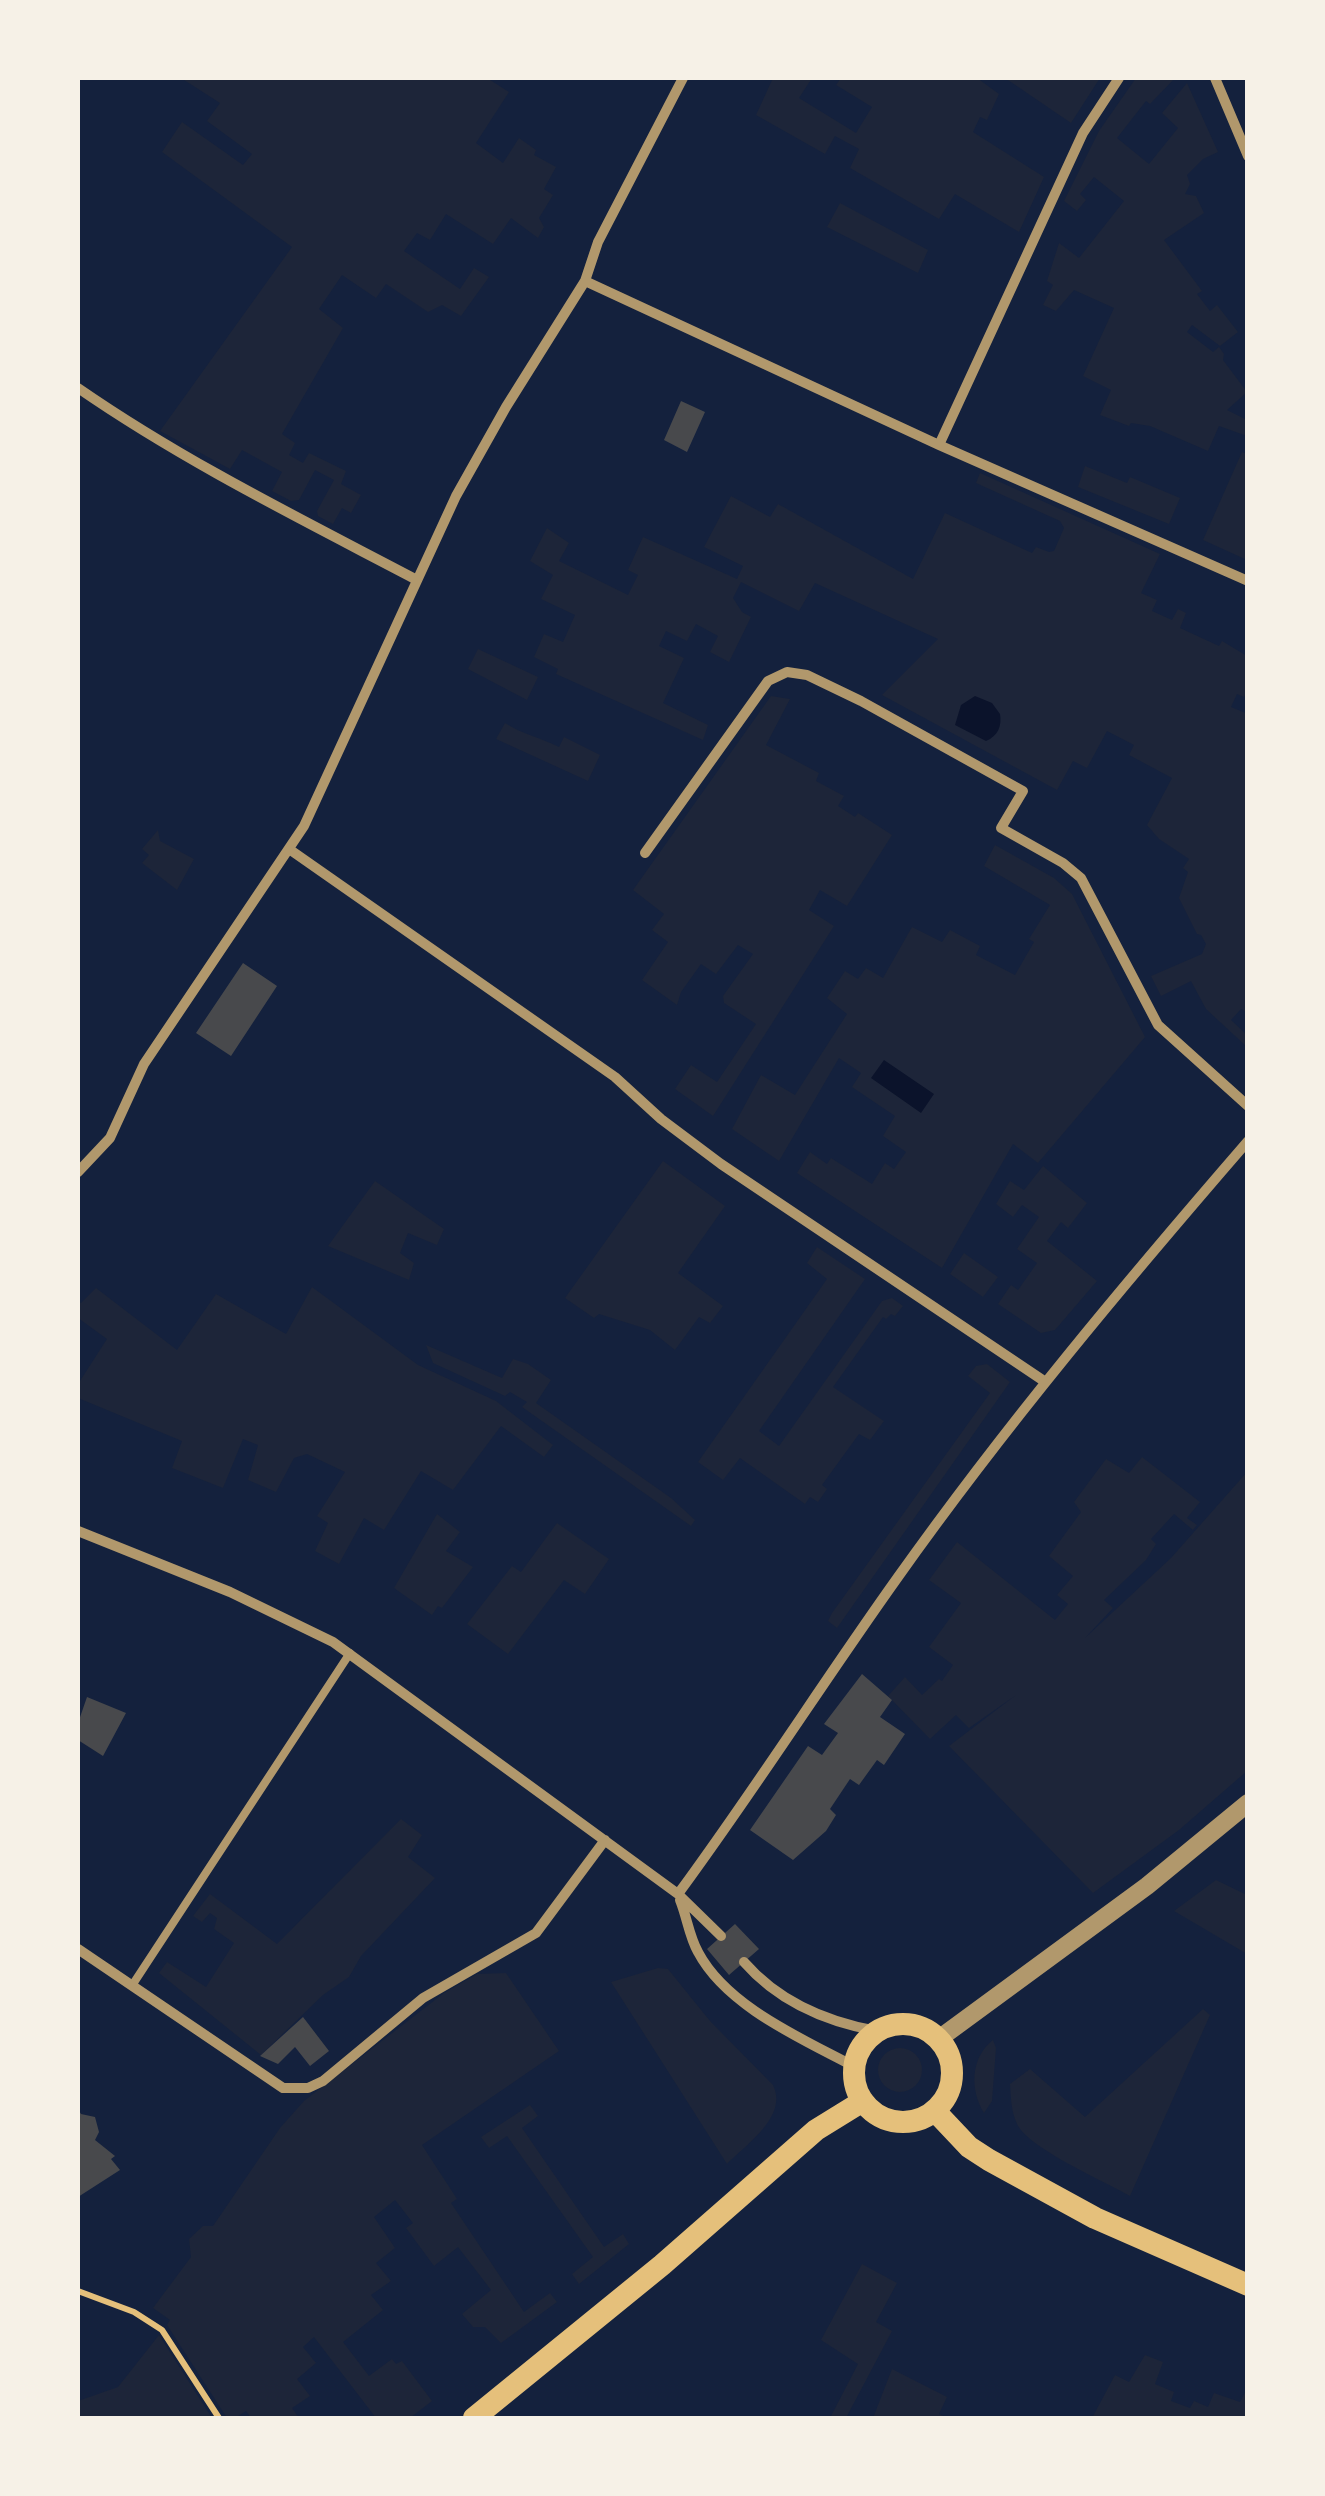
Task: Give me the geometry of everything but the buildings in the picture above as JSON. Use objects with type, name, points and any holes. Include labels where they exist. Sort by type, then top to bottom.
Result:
[{"type":"main road","points":[[913,2024],[940,2038],[953,2072],[951,2087],[934,2111],[905,2122],[874,2113],[857,2089],[855,2067],[860,2048],[889,2026],[913,2024]]},
{"type":"main road","points":[[474,2418],[662,2265],[816,2130],[863,2101]]},
{"type":"main road","points":[[934,2111],[969,2147],[989,2160],[1095,2218],[1248,2286]]},
{"type":"street","points":[[78,1172],[110,1138],[144,1064],[313,808],[478,454],[585,281],[598,242],[682,78]]},
{"type":"street","points":[[940,444],[1083,132],[1119,78]]},
{"type":"street","points":[[1215,78],[1248,156]]},
{"type":"street","points":[[585,281],[1248,581]]},
{"type":"street","points":[[78,388],[141,432],[211,472],[417,580]]},
{"type":"street","points":[[646,852],[768,681],[787,672],[807,676],[862,700],[1022,790],[1001,828],[1080,878],[1158,1024],[1248,1106]]},
{"type":"street","points":[[288,849],[615,1077],[661,1119],[721,1164],[1044,1381]]},
{"type":"street","points":[[678,1894],[899,1576],[1044,1381],[1248,1140]]},
{"type":"street","points":[[78,1531],[265,1607],[350,1654],[678,1894],[721,1936]]},
{"type":"street","points":[[940,2038],[1147,1886],[1248,1803]]},
{"type":"street","points":[[78,1950],[283,2088],[316,2086],[422,1998],[527,1940],[546,1922],[606,1840]]},
{"type":"street","points":[[678,1894],[699,1956],[739,1999],[855,2067]]},
{"type":"street","points":[[744,1962],[770,1989],[788,1999],[851,2026],[878,2031]]},
{"type":"lane","points":[[133,1984],[350,1654]]},
{"type":"path","points":[[78,2290],[134,2312],[162,2330],[219,2418]]},
{"type":"shaded area","points":[[181,78],[487,78],[509,92],[476,143],[503,163],[519,138],[536,150],[534,155],[556,167],[544,189],[553,195],[539,218],[544,227],[538,238],[511,218],[493,244],[446,214],[430,240],[417,233],[404,251],[460,289],[474,268],[489,277],[461,316],[442,305],[428,312],[386,284],[376,298],[342,275],[319,309],[343,328],[282,434],[295,443],[289,455],[303,463],[309,453],[346,471],[341,484],[361,495],[351,513],[342,508],[333,524],[318,516],[317,511],[334,480],[315,470],[299,500],[291,501],[272,491],[282,472],[242,450],[230,469],[160,431],[292,247],[162,152],[182,122],[243,165],[252,154],[207,121],[220,103]]},
{"type":"shaded area","points":[[773,78],[812,78],[799,98],[856,133],[872,107],[836,85],[841,78],[977,78],[999,94],[987,120],[980,117],[973,132],[1044,177],[1019,232],[955,194],[939,219],[850,168],[859,149],[835,136],[825,154],[756,115]]},
{"type":"shaded area","points":[[1005,78],[1100,78],[1071,123]]},
{"type":"shaded area","points":[[1136,78],[1175,78],[1150,104],[1146,101],[1117,138],[1149,164],[1178,128],[1162,113],[1187,83],[1218,152],[1203,159],[1187,175],[1190,184],[1185,194],[1196,196],[1204,213],[1164,240],[1202,291],[1197,294],[1210,311],[1217,305],[1238,332],[1220,346],[1192,325],[1187,332],[1213,352],[1219,347],[1223,360],[1247,392],[1227,410],[1247,420],[1247,436],[1219,426],[1208,451],[1150,426],[1129,426],[1100,415],[1111,390],[1083,376],[1114,308],[1074,290],[1056,311],[1043,305],[1053,285],[1047,281],[1059,243],[1079,258],[1124,201],[1094,177],[1080,194],[1086,200],[1077,211],[1064,201],[1099,131]]},
{"type":"shaded area","points":[[840,203],[928,250],[918,273],[827,227]]},
{"type":"shaded area","points":[[1242,452],[1247,454],[1247,560],[1203,540]]},
{"type":"shaded area","points":[[1085,466],[1127,483],[1130,477],[1180,498],[1169,524],[1078,487]]},
{"type":"shaded area","points":[[980,473],[1160,554],[1141,593],[1157,600],[1152,611],[1172,620],[1178,609],[1186,613],[1180,628],[1219,646],[1222,641],[1247,656],[1247,691],[1244,697],[1237,694],[1231,707],[1248,714],[1247,1008],[1231,1020],[1247,1035],[1247,1047],[1206,1009],[1191,981],[1161,996],[1151,976],[1202,954],[1206,944],[1179,898],[1188,872],[1183,868],[1189,859],[1159,839],[1147,825],[1172,778],[1129,755],[1134,745],[1107,731],[1087,768],[1073,761],[1057,790],[882,695],[938,639],[815,583],[799,611],[741,582],[733,598],[742,612],[751,617],[729,662],[710,652],[718,636],[696,624],[687,641],[666,631],[659,646],[684,658],[663,703],[708,725],[703,740],[556,674],[558,669],[534,657],[544,634],[563,642],[575,615],[541,599],[553,575],[530,561],[547,528],[569,543],[559,561],[628,595],[638,575],[628,570],[643,537],[737,579],[743,566],[704,547],[731,496],[770,517],[778,504],[913,579],[945,513],[1032,553],[1036,547],[1054,551],[1064,528],[1060,521],[976,483]]},
{"type":"shaded area","points":[[478,649],[538,677],[527,700],[468,669]]},
{"type":"shaded area","points":[[771,696],[790,699],[766,745],[819,773],[816,781],[844,796],[838,806],[855,817],[858,813],[892,835],[847,906],[820,890],[809,910],[834,926],[713,1116],[675,1089],[691,1065],[717,1082],[756,1024],[724,1003],[723,996],[753,954],[738,945],[716,974],[701,964],[681,992],[677,1005],[642,980],[668,942],[652,930],[664,914],[633,890]]},
{"type":"shaded area","points":[[975,696],[992,703],[1000,714],[998,730],[986,741],[955,725],[961,705]]},
{"type":"shaded area","points":[[505,723],[559,747],[564,737],[600,755],[588,781],[496,739]]},
{"type":"shaded area","points":[[158,830],[160,841],[194,859],[177,890],[142,863],[149,855],[142,849]]},
{"type":"shaded area","points":[[995,845],[1054,878],[1072,894],[1145,1037],[1038,1163],[1013,1144],[942,1268],[797,1173],[810,1152],[827,1164],[831,1158],[872,1184],[885,1163],[894,1169],[906,1152],[883,1136],[895,1116],[852,1087],[861,1073],[839,1058],[779,1161],[732,1129],[761,1075],[795,1095],[847,1014],[827,998],[845,971],[858,979],[866,968],[883,978],[912,927],[942,942],[950,930],[980,946],[976,955],[1015,975],[1034,942],[1029,939],[1050,905],[984,866]]},
{"type":"shaded area","points":[[884,1060],[934,1094],[921,1113],[871,1078]]},
{"type":"shaded area","points":[[663,1161],[725,1206],[678,1273],[723,1306],[710,1323],[699,1317],[675,1350],[650,1330],[599,1314],[594,1318],[565,1298]]},
{"type":"shaded area","points":[[1043,1166],[1087,1203],[1068,1228],[1061,1222],[1047,1241],[1097,1281],[1055,1330],[1041,1333],[998,1304],[1011,1285],[1018,1290],[1037,1263],[1017,1249],[1039,1217],[1022,1205],[1013,1217],[996,1204],[1010,1181],[1024,1190]]},
{"type":"shaded area","points":[[375,1181],[444,1229],[437,1245],[408,1233],[400,1253],[414,1263],[409,1280],[328,1246]]},
{"type":"shaded area","points":[[817,1247],[865,1279],[759,1431],[779,1446],[882,1301],[892,1298],[903,1306],[895,1316],[883,1317],[833,1387],[884,1421],[870,1440],[859,1434],[822,1485],[827,1489],[818,1502],[810,1497],[805,1504],[740,1458],[723,1480],[698,1462],[827,1279],[807,1263]]},
{"type":"shaded area","points":[[964,1253],[998,1277],[983,1297],[950,1274]]},
{"type":"shaded area","points":[[312,1287],[418,1365],[496,1401],[553,1445],[544,1457],[501,1426],[453,1490],[421,1471],[384,1530],[364,1518],[339,1564],[315,1551],[328,1523],[317,1516],[345,1472],[307,1454],[294,1458],[276,1492],[248,1480],[258,1445],[243,1439],[223,1488],[172,1468],[182,1441],[78,1398],[78,1384],[107,1339],[78,1318],[78,1301],[81,1303],[96,1288],[177,1350],[216,1294],[286,1334]]},
{"type":"shaded area","points":[[426,1345],[502,1378],[513,1359],[528,1364],[551,1380],[536,1403],[671,1498],[695,1520],[691,1526],[522,1407],[527,1402],[433,1363]]},
{"type":"shaded area","points":[[987,1364],[1010,1382],[837,1628],[828,1621],[832,1613],[990,1393],[968,1376],[976,1366]]},
{"type":"shaded area","points":[[1142,1457],[1200,1502],[1187,1518],[1197,1525],[1193,1530],[1174,1514],[1151,1539],[1156,1544],[1146,1560],[1104,1600],[1113,1608],[1085,1638],[1171,1558],[1247,1472],[1247,1771],[1179,1830],[1093,1893],[949,1746],[1016,1695],[969,1728],[956,1715],[930,1739],[888,1696],[905,1677],[922,1695],[939,1679],[942,1681],[953,1665],[929,1647],[961,1603],[929,1580],[957,1542],[1055,1620],[1068,1604],[1057,1595],[1073,1576],[1049,1556],[1081,1512],[1074,1502],[1106,1459],[1129,1473]]},
{"type":"shaded area","points":[[437,1514],[460,1532],[446,1551],[473,1567],[442,1608],[438,1606],[432,1615],[394,1588]]},
{"type":"shaded area","points":[[557,1523],[609,1559],[585,1594],[564,1580],[508,1654],[467,1624],[512,1566],[521,1572]]},
{"type":"shaded area","points":[[401,1819],[422,1835],[408,1857],[435,1878],[361,1956],[349,1977],[323,1995],[261,2055],[159,1973],[167,1962],[206,1987],[234,1943],[214,1929],[217,1918],[210,1913],[202,1922],[193,1916],[210,1894],[277,1944]]},
{"type":"shaded area","points":[[1216,1880],[1247,1895],[1247,1954],[1174,1911]]},
{"type":"shaded area","points":[[658,1968],[668,1969],[710,2021],[773,2085],[776,2096],[771,2118],[727,2164],[611,1982]]},
{"type":"shaded area","points":[[506,1973],[559,2051],[422,2145],[457,2199],[451,2203],[524,2312],[550,2293],[557,2302],[501,2343],[485,2327],[473,2327],[462,2314],[491,2290],[458,2247],[434,2266],[406,2228],[413,2223],[395,2200],[374,2217],[395,2248],[376,2263],[391,2281],[371,2295],[383,2310],[343,2342],[369,2376],[392,2359],[396,2364],[402,2361],[432,2401],[410,2418],[376,2418],[314,2337],[303,2347],[316,2363],[297,2379],[310,2396],[292,2408],[299,2418],[251,2418],[246,2411],[227,2418],[167,2325],[170,2320],[153,2308],[191,2257],[189,2239],[203,2226],[213,2226],[280,2128],[304,2101],[444,1993],[477,1974]]},
{"type":"shaded area","points":[[1203,2009],[1210,2015],[1130,2196],[1051,2153],[1017,2124],[1010,2084],[1030,2069],[1085,2117]]},
{"type":"shaded area","points":[[993,2040],[996,2048],[992,2101],[984,2113],[976,2094],[976,2065]]},
{"type":"shaded area","points":[[900,2048],[915,2055],[922,2070],[915,2085],[900,2092],[885,2085],[878,2070],[885,2055]]},
{"type":"shaded area","points":[[530,2105],[538,2116],[522,2128],[604,2247],[623,2234],[629,2244],[579,2284],[572,2274],[593,2257],[507,2136],[489,2148],[481,2137]]},
{"type":"shaded area","points":[[862,2264],[897,2283],[876,2322],[892,2331],[846,2418],[830,2418],[858,2364],[821,2340]]},
{"type":"shaded area","points":[[159,2335],[212,2418],[78,2418],[78,2401],[118,2387]]},
{"type":"shaded area","points":[[1145,2355],[1163,2362],[1155,2384],[1174,2392],[1171,2401],[1190,2408],[1194,2401],[1208,2407],[1214,2393],[1240,2402],[1247,2389],[1247,2418],[1092,2418],[1115,2375],[1129,2382]]},
{"type":"shaded area","points":[[892,2369],[947,2397],[939,2414],[948,2418],[873,2418]]}]
